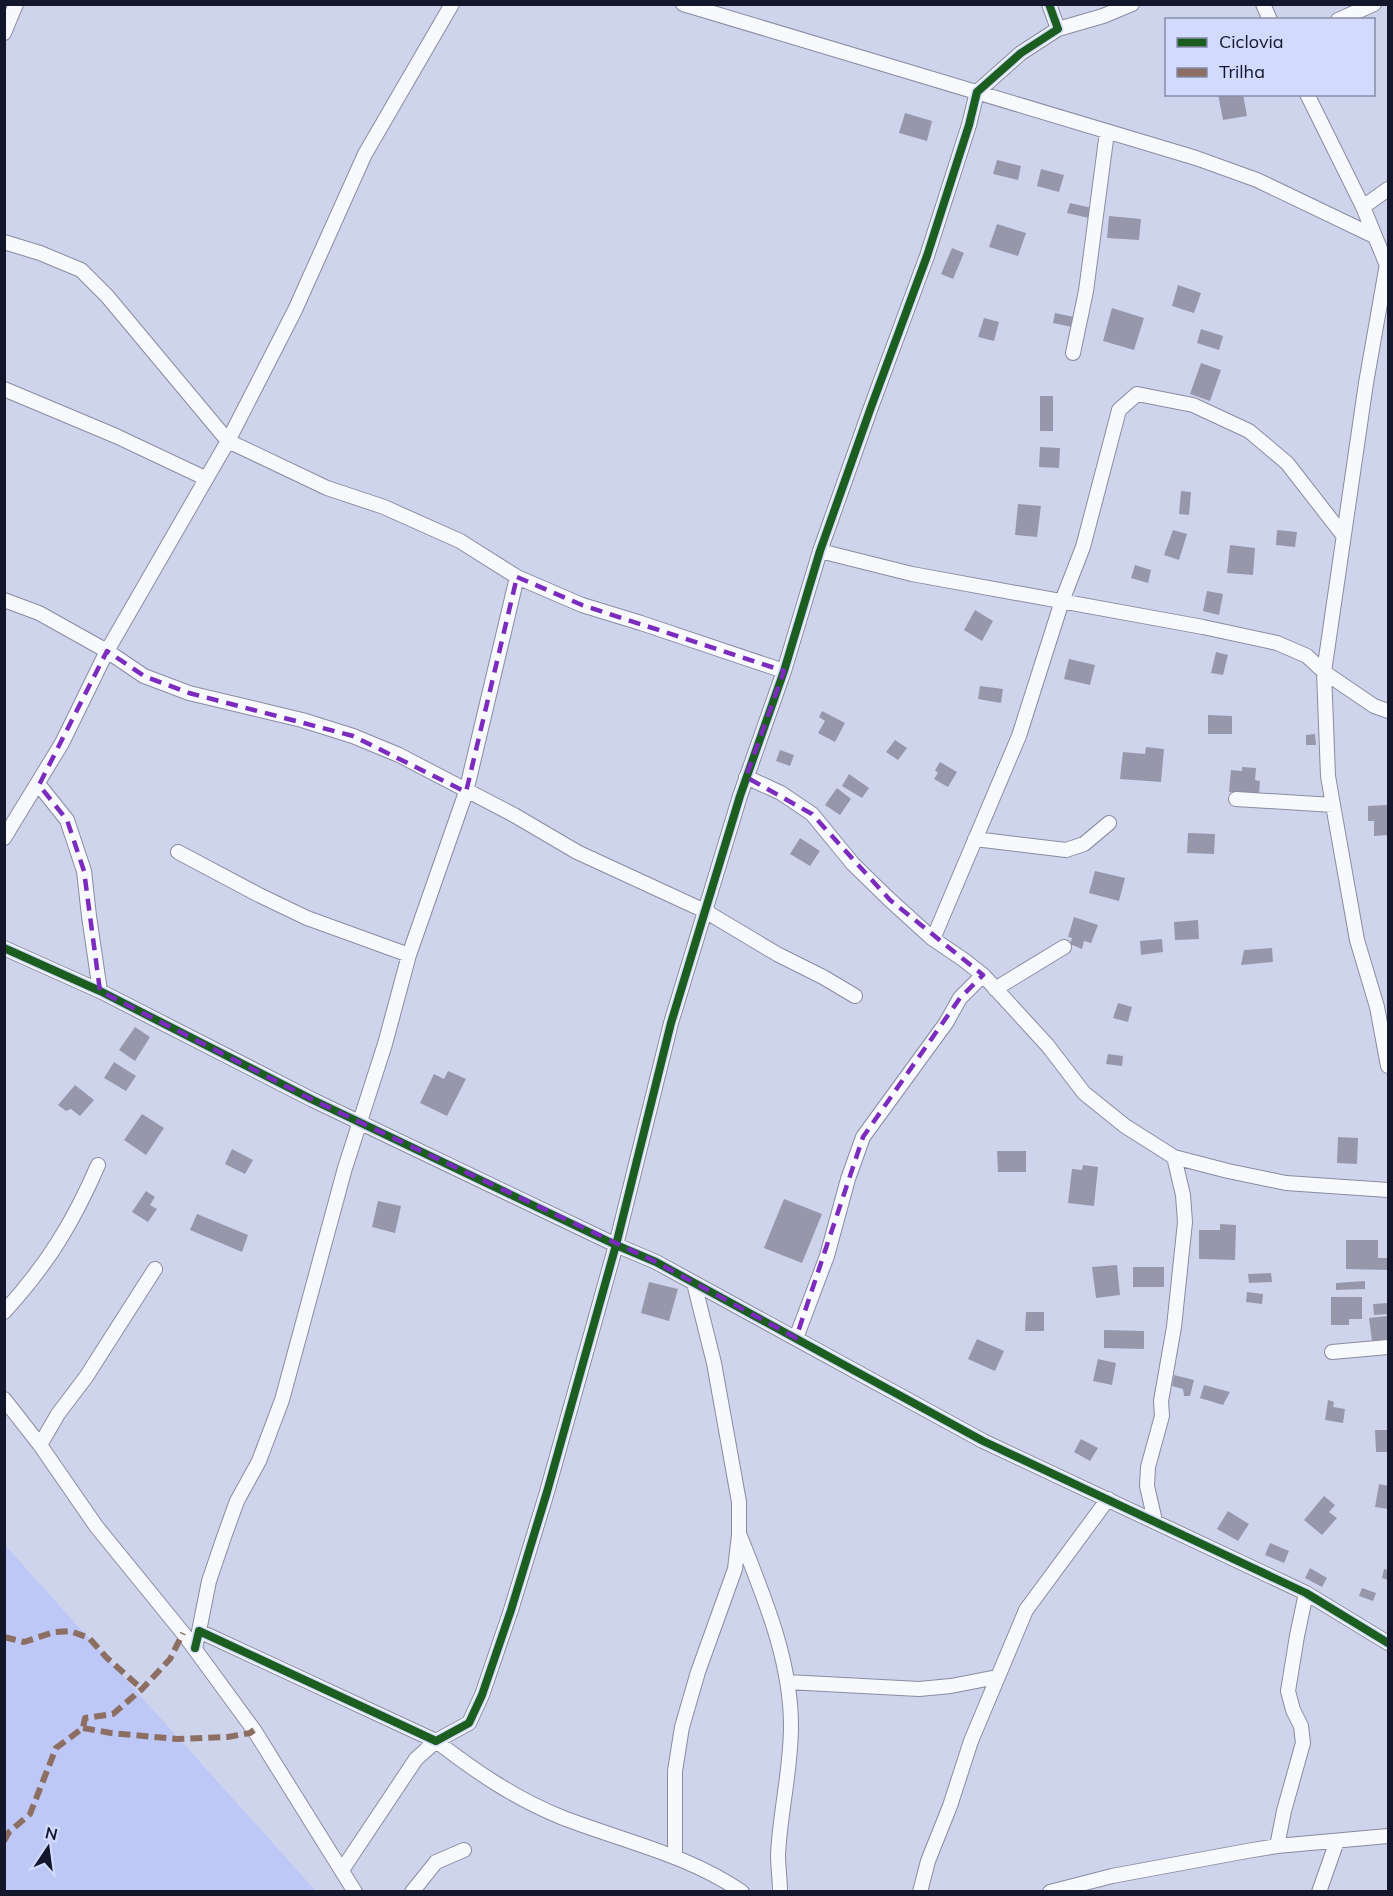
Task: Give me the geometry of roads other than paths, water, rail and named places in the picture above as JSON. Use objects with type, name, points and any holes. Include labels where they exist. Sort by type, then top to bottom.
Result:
[{"type":"street","points":[[4,33],[15,4]]},
{"type":"street","points":[[4,838],[39,785],[107,651],[228,441],[296,310],[365,154],[452,4]]},
{"type":"street","points":[[1049,4],[1058,29]]},
{"type":"street","points":[[342,1870],[416,1759],[436,1741],[469,1723],[482,1695],[547,1492],[615,1245],[671,1023],[746,777],[784,671],[820,551],[927,256],[977,92],[1021,53],[1058,29],[1103,16],[1132,4]]},
{"type":"street","points":[[1263,4],[1269,18]]},
{"type":"street","points":[[1342,18],[1374,4]]},
{"type":"street","points":[[684,5],[1196,158],[1257,180],[1374,236]]},
{"type":"street","points":[[1308,96],[1363,207],[1388,266],[1376,320],[1324,672],[1328,776],[1357,940],[1383,1006],[1389,1066]]},
{"type":"street","points":[[1073,353],[1086,291],[1107,132]]},
{"type":"street","points":[[1363,207],[1389,189]]},
{"type":"street","points":[[4,242],[40,253],[81,270],[106,296],[228,441],[327,488],[384,507],[460,540],[518,577],[582,605],[784,671]]},
{"type":"street","points":[[4,389],[116,436],[205,478]]},
{"type":"street","points":[[933,939],[1018,736],[1062,601],[1083,547],[1119,410],[1137,394],[1193,405],[1249,431],[1287,463],[1343,535]]},
{"type":"street","points":[[820,551],[912,574],[1203,627],[1277,643],[1307,656],[1324,672],[1374,705],[1389,711]]},
{"type":"street","points":[[195,1648],[209,1581],[224,1537],[237,1501],[259,1461],[282,1400],[335,1202],[385,1044],[409,955],[466,792],[518,577]]},
{"type":"street","points":[[4,600],[39,613],[107,651],[144,676],[189,693],[250,706],[353,736],[399,755],[466,792],[514,815],[577,852],[705,911],[777,954],[855,996]]},
{"type":"street","points":[[746,777],[781,793],[812,814],[853,864],[933,939],[983,975],[1048,1046],[1084,1093],[1125,1126],[1174,1157],[1286,1183],[1389,1190]]},
{"type":"street","points":[[39,785],[67,820],[84,871],[100,991]]},
{"type":"street","points":[[1236,799],[1333,805]]},
{"type":"street","points":[[975,839],[1066,850],[1084,844],[1109,823]]},
{"type":"street","points":[[178,852],[260,896],[307,918],[409,955]]},
{"type":"street","points":[[995,989],[1064,947]]},
{"type":"street","points":[[4,948],[100,991],[313,1100],[694,1282],[983,1441],[1306,1593],[1389,1643]]},
{"type":"street","points":[[796,1338],[826,1256],[848,1179],[863,1137],[946,1023],[960,998],[983,975]]},
{"type":"street","points":[[1155,1521],[1147,1486],[1148,1467],[1162,1416],[1161,1401],[1174,1327],[1185,1222],[1183,1195],[1174,1157]]},
{"type":"street","points":[[4,1312],[55,1250],[98,1165]]},
{"type":"street","points":[[40,1445],[58,1414],[86,1377],[155,1269]]},
{"type":"street","points":[[675,1856],[675,1771],[682,1727],[698,1672],[735,1569],[739,1536],[739,1502],[718,1383],[694,1282]]},
{"type":"street","points":[[1332,1352],[1389,1347]]},
{"type":"street","points":[[4,1399],[40,1445],[96,1526],[195,1648],[254,1730],[355,1892]]},
{"type":"street","points":[[920,1892],[928,1861],[950,1806],[971,1741],[1026,1610],[1108,1499]]},
{"type":"street","points":[[739,1536],[771,1612],[787,1682],[791,1726],[787,1788],[778,1855],[780,1892]]},
{"type":"street","points":[[1277,1846],[1303,1743],[1301,1726],[1293,1710],[1288,1691],[1306,1593]]},
{"type":"street","points":[[199,1630],[436,1741],[513,1795],[558,1816],[675,1856],[728,1882],[742,1892]]},
{"type":"street","points":[[787,1682],[919,1689],[951,1686],[997,1677]]},
{"type":"street","points":[[1050,1892],[1112,1876],[1277,1846],[1389,1836]]},
{"type":"street","points":[[1319,1892],[1337,1841]]},
{"type":"street","points":[[412,1892],[436,1862],[464,1850]]}]
